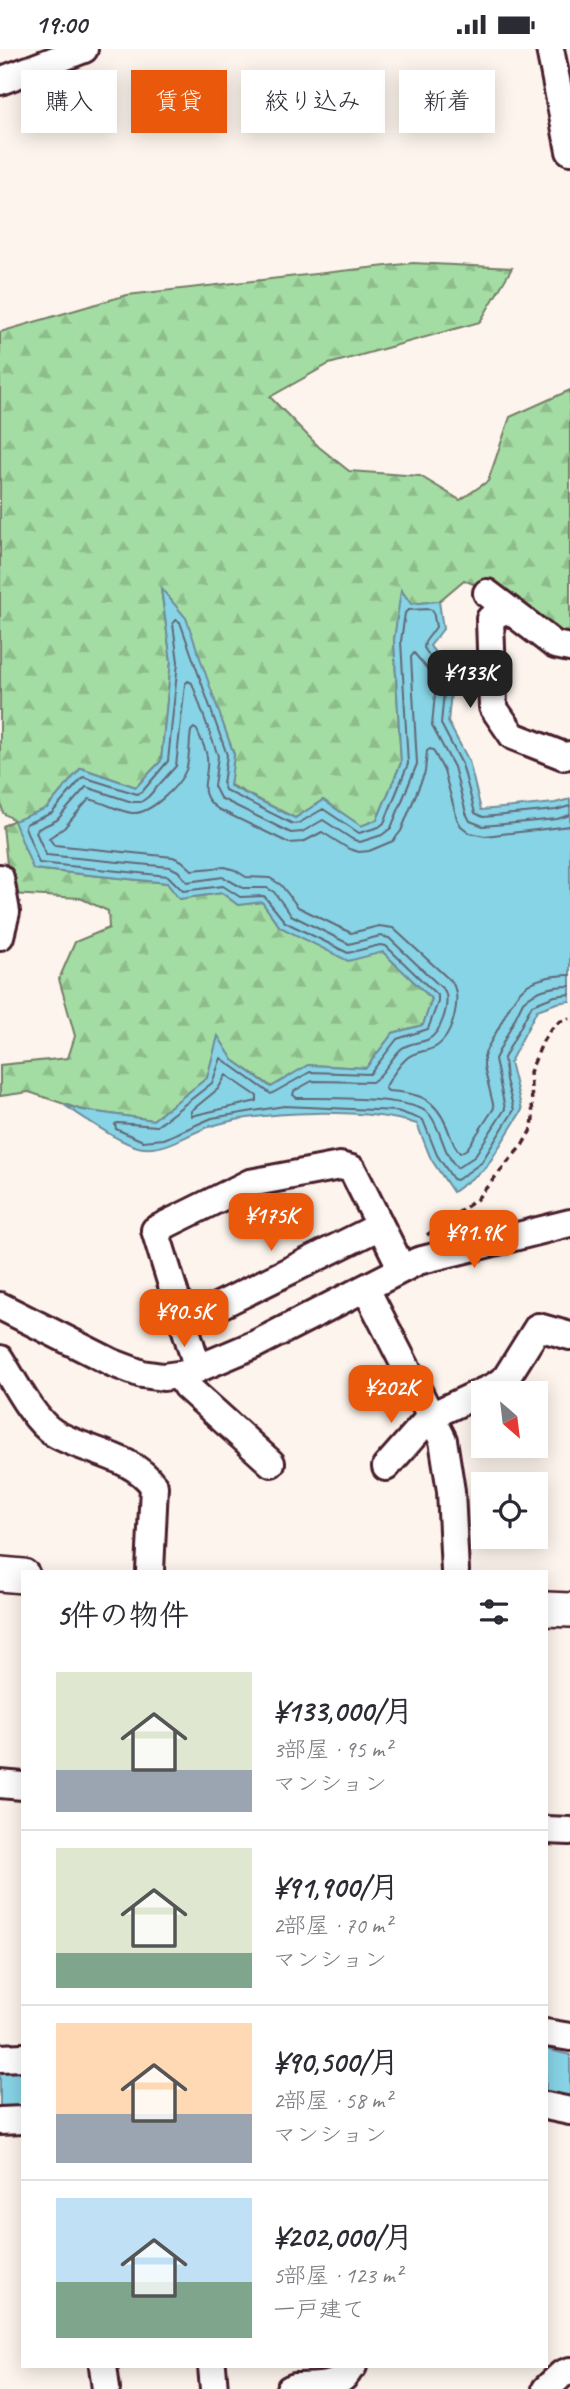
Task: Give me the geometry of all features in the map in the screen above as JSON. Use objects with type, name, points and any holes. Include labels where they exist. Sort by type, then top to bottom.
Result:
[{"type":"main road","points":[[0,1574],[21,1576]]},
{"type":"main road","points":[[548,1608],[570,1610]]},
{"type":"street","points":[[0,81],[84,49]]},
{"type":"street","points":[[550,49],[570,151]]},
{"type":"street","points":[[570,648],[555,645],[497,601],[489,619],[493,707],[513,736],[564,756],[570,755]]},
{"type":"street","points":[[0,878],[3,924]]},
{"type":"street","points":[[271,1463],[186,1386],[188,1372],[184,1323],[155,1230],[250,1183],[340,1166],[352,1169],[380,1226],[410,1265]]},
{"type":"street","points":[[0,1306],[113,1363],[142,1374],[163,1377],[188,1372],[256,1344],[410,1265],[570,1223]]},
{"type":"street","points":[[184,1323],[380,1226]]},
{"type":"street","points":[[366,1289],[443,1440],[450,1491],[455,1570]]},
{"type":"street","points":[[386,1467],[431,1416],[495,1386],[506,1378],[538,1327],[570,1336]]},
{"type":"street","points":[[0,1359],[25,1401],[51,1432],[147,1475],[154,1486],[150,1570]]},
{"type":"street","points":[[0,1784],[21,1786]]},
{"type":"street","points":[[548,1830],[570,1831]]},
{"type":"street","points":[[548,2033],[570,2037]]},
{"type":"street","points":[[0,2058],[21,2057]]},
{"type":"street","points":[[548,2106],[570,2111]]},
{"type":"street","points":[[0,2121],[21,2120]]},
{"type":"street","points":[[103,2368],[106,2389]]},
{"type":"street","points":[[212,2368],[214,2389]]},
{"type":"street","points":[[290,2389],[337,2386],[345,2380],[350,2368]]},
{"type":"street","points":[[546,2389],[562,2374],[570,2371]]},
{"type":"path","points":[[410,1265],[414,1249],[421,1239],[476,1200],[523,1144],[533,1118],[530,1072],[550,1030],[559,1022],[570,1018]]},
{"type":"green space","points":[[413,263],[512,268],[480,322],[329,364],[270,397],[319,447],[349,471],[420,476],[460,500],[488,481],[510,417],[570,390],[570,640],[510,600],[464,580],[439,601],[411,604],[402,591],[394,640],[401,763],[377,820],[361,826],[323,800],[295,818],[230,785],[234,754],[214,700],[161,589],[171,661],[161,761],[136,787],[81,768],[47,808],[33,869],[167,883],[179,899],[222,893],[238,905],[262,902],[280,927],[383,952],[432,999],[423,1025],[393,1033],[366,1068],[308,1065],[272,1087],[233,1060],[218,1037],[207,1078],[153,1120],[82,1110],[29,1092],[0,1096],[0,1065],[68,1058],[75,1036],[59,979],[75,942],[109,928],[108,911],[80,898],[10,894],[3,826],[14,820],[3,813],[0,799],[0,332],[127,295]]},
{"type":"water","points":[[161,588],[186,618],[234,755],[230,786],[295,818],[323,800],[361,826],[377,820],[401,763],[394,640],[401,590],[411,604],[439,601],[443,629],[430,646],[445,665],[451,692],[448,722],[469,761],[481,810],[555,803],[570,799],[570,1001],[537,1010],[510,1062],[522,1110],[486,1168],[453,1192],[431,1159],[417,1124],[396,1119],[344,1113],[262,1116],[215,1125],[163,1146],[144,1148],[115,1137],[64,1105],[153,1120],[207,1078],[218,1036],[233,1060],[271,1087],[308,1065],[366,1068],[393,1033],[423,1025],[432,999],[383,952],[348,961],[280,927],[262,902],[238,905],[222,893],[179,899],[167,883],[33,869],[14,821],[47,808],[81,768],[136,787],[161,761],[171,661]]},
{"type":"water","points":[[548,2050],[570,2055],[570,2097],[548,2092]]},
{"type":"water","points":[[0,2072],[21,2072],[21,2105],[0,2107]]}]
